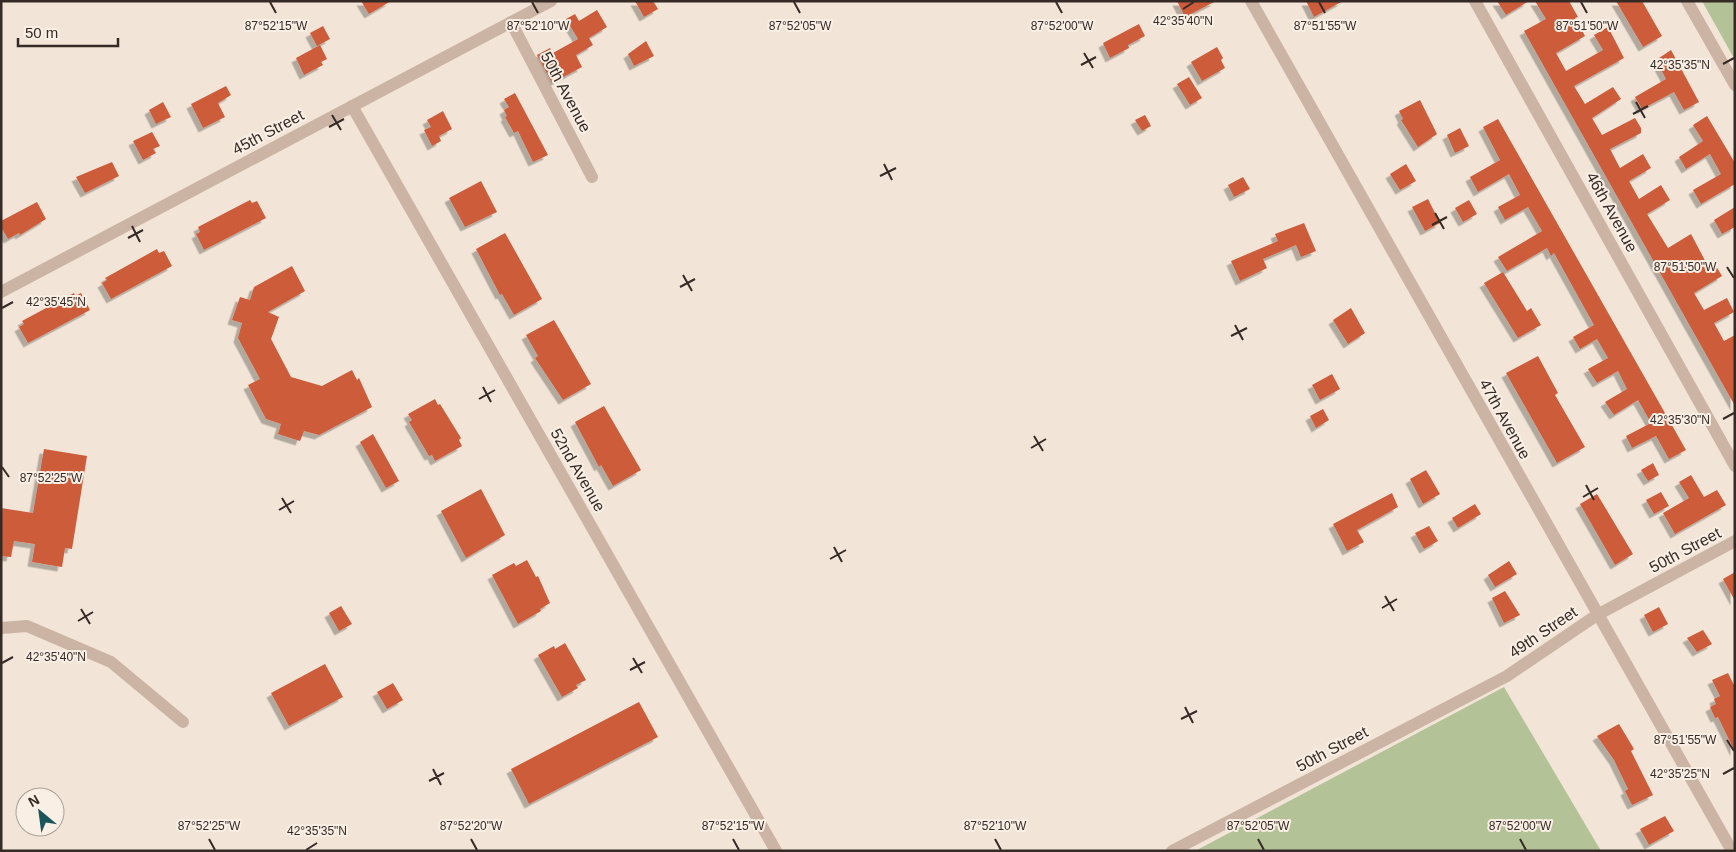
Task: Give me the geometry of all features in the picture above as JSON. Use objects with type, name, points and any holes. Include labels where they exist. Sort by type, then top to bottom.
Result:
[{"type":"street","name":"45th Street","points":[[1,292],[551,1]]},
{"type":"street","name":"47th Avenue","points":[[1251,1],[1597,616],[1732,851]]},
{"type":"street","name":"46th Avenue","points":[[1475,1],[1735,466]]},
{"type":"street","points":[[1687,1],[1735,85]]},
{"type":"street","name":"50th Avenue","points":[[511,22],[592,177]]},
{"type":"street","name":"52nd Avenue","points":[[352,106],[776,851]]},
{"type":"street","name":"50th Street","points":[[1597,616],[1735,541]]},
{"type":"street","name":"49th Street","points":[[1507,676],[1597,616]]},
{"type":"street","points":[[1,628],[27,626],[112,662],[182,722]]},
{"type":"street","name":"50th Street","points":[[1172,851],[1507,676]]},
{"type":"green space","points":[[1702,1],[1735,1],[1735,60]]},
{"type":"green space","points":[[1504,687],[1601,851],[1195,851]]},
{"type":"building","points":[[361,1],[391,1],[369,14]]},
{"type":"building","points":[[635,1],[653,1],[658,9],[644,17]]},
{"type":"building","points":[[1177,1],[1216,1],[1185,17]]},
{"type":"building","points":[[1306,1],[1343,1],[1314,17]]},
{"type":"building","points":[[1497,1],[1529,1],[1506,15]]},
{"type":"building","points":[[1535,1],[1569,1],[1578,17],[1575,18],[1585,36],[1556,53],[1566,71],[1603,50],[1594,35],[1608,27],[1624,58],[1574,86],[1585,104],[1613,87],[1621,99],[1592,118],[1602,135],[1635,118],[1641,128],[1641,133],[1610,149],[1620,168],[1643,154],[1651,168],[1629,181],[1639,199],[1661,185],[1670,200],[1647,214],[1668,248],[1691,234],[1710,270],[1716,266],[1722,276],[1694,293],[1704,310],[1727,298],[1734,312],[1714,323],[1724,341],[1735,335],[1735,406],[1524,31],[1546,19]]},
{"type":"building","points":[[1616,1],[1642,1],[1662,36],[1643,47]]},
{"type":"building","points":[[597,10],[607,27],[589,38],[593,45],[576,55],[582,67],[552,83],[537,55],[550,48],[553,53],[578,39],[566,19],[575,14],[579,21]]},
{"type":"building","points":[[1139,24],[1145,36],[1128,45],[1129,48],[1110,58],[1103,43]]},
{"type":"building","points":[[323,26],[330,39],[317,46],[310,33]]},
{"type":"building","points":[[646,41],[654,56],[634,66],[628,54]]},
{"type":"building","points":[[320,45],[327,59],[321,62],[323,65],[304,75],[296,58]]},
{"type":"building","points":[[1217,47],[1223,58],[1221,60],[1225,68],[1202,81],[1191,62]]},
{"type":"building","points":[[1671,50],[1699,102],[1684,110],[1674,92],[1642,109],[1635,97],[1666,79],[1656,60]]},
{"type":"building","points":[[1189,77],[1202,98],[1190,105],[1177,84]]},
{"type":"building","points":[[226,86],[231,95],[218,103],[225,117],[203,128],[191,104]]},
{"type":"building","points":[[515,93],[548,155],[533,162],[518,131],[514,133],[505,117],[507,116],[504,110],[509,107],[504,99]]},
{"type":"building","points":[[1420,100],[1437,134],[1418,147],[1401,120],[1403,119],[1399,111]]},
{"type":"building","points":[[163,102],[171,117],[156,124],[149,110]]},
{"type":"building","points":[[443,111],[452,129],[439,136],[441,141],[432,146],[424,130],[431,127],[427,120]]},
{"type":"building","points":[[1145,115],[1151,126],[1142,131],[1135,120]]},
{"type":"building","points":[[1707,116],[1735,163],[1735,184],[1701,204],[1693,190],[1721,174],[1710,154],[1686,169],[1679,157],[1703,141],[1693,125]]},
{"type":"building","points":[[1498,119],[1686,450],[1669,459],[1656,436],[1632,448],[1626,436],[1651,423],[1638,400],[1614,415],[1605,402],[1627,389],[1618,371],[1597,383],[1588,369],[1608,358],[1597,339],[1580,349],[1573,337],[1594,325],[1554,253],[1551,256],[1547,248],[1507,271],[1498,257],[1542,231],[1528,207],[1505,220],[1498,207],[1520,195],[1509,174],[1478,192],[1470,177],[1500,160],[1483,127]]},
{"type":"building","points":[[1460,128],[1469,146],[1455,153],[1447,135]]},
{"type":"building","points":[[152,132],[160,146],[153,149],[156,153],[143,160],[133,141]]},
{"type":"building","points":[[112,162],[119,176],[85,193],[76,177]]},
{"type":"building","points":[[1406,164],[1416,181],[1400,190],[1390,174]]},
{"type":"building","points":[[1243,177],[1250,189],[1234,197],[1228,185]]},
{"type":"building","points":[[481,181],[497,212],[465,227],[449,198]]},
{"type":"building","points":[[1428,199],[1440,223],[1425,231],[1412,207]]},
{"type":"building","points":[[250,200],[252,203],[257,201],[266,218],[204,250],[196,234],[200,232],[198,227]]},
{"type":"building","points":[[1469,200],[1477,214],[1463,222],[1455,208]]},
{"type":"building","points":[[37,202],[46,219],[20,235],[19,233],[8,239],[1,227],[1,221]]},
{"type":"building","points":[[1735,207],[1735,227],[1722,234],[1714,220]]},
{"type":"building","points":[[1304,223],[1316,251],[1301,257],[1296,245],[1263,259],[1267,268],[1240,281],[1231,261],[1278,241],[1275,234]]},
{"type":"building","points":[[505,233],[542,299],[514,315],[502,294],[500,295],[476,249]]},
{"type":"building","points":[[157,249],[159,253],[164,251],[172,266],[111,299],[102,283],[107,280],[105,278]]},
{"type":"building","points":[[292,266],[305,291],[268,312],[279,317],[271,339],[291,377],[322,386],[352,370],[357,380],[359,378],[372,407],[319,435],[304,431],[300,441],[278,434],[281,424],[266,419],[248,385],[260,379],[238,338],[242,323],[232,320],[240,297],[250,300],[254,287]]},
{"type":"building","points":[[1503,272],[1527,311],[1531,308],[1541,325],[1518,338],[1484,283]]},
{"type":"building","points":[[74,293],[75,296],[81,293],[90,310],[28,343],[19,327],[24,324],[22,321]]},
{"type":"building","points":[[1351,308],[1365,333],[1348,344],[1333,320]]},
{"type":"building","points":[[554,320],[591,384],[563,400],[535,358],[538,356],[526,335]]},
{"type":"building","points":[[1538,356],[1558,393],[1555,395],[1585,447],[1557,463],[1506,373]]},
{"type":"building","points":[[1332,374],[1340,389],[1320,400],[1312,385]]},
{"type":"building","points":[[435,399],[461,438],[459,440],[462,446],[435,461],[432,455],[429,456],[409,422],[412,420],[408,414]]},
{"type":"building","points":[[604,406],[641,470],[613,486],[601,465],[599,467],[575,422]]},
{"type":"building","points":[[1323,409],[1329,420],[1316,428],[1310,416]]},
{"type":"building","points":[[373,434],[399,481],[386,488],[360,442]]},
{"type":"building","points":[[44,449],[87,456],[72,549],[65,548],[62,567],[32,562],[35,544],[14,541],[11,557],[1,556],[1,508],[33,513]]},
{"type":"building","points":[[1653,463],[1659,475],[1648,481],[1641,470]]},
{"type":"building","points":[[1426,470],[1440,494],[1423,504],[1410,479]]},
{"type":"building","points":[[1691,475],[1704,497],[1717,490],[1726,505],[1675,534],[1663,513],[1689,498],[1679,482]]},
{"type":"building","points":[[481,489],[505,535],[466,558],[441,511]]},
{"type":"building","points":[[1661,492],[1669,506],[1654,514],[1646,500]]},
{"type":"building","points":[[1392,493],[1398,507],[1357,530],[1364,542],[1347,551],[1333,524]]},
{"type":"building","points":[[1597,494],[1633,554],[1615,565],[1580,504]]},
{"type":"building","points":[[1475,504],[1481,514],[1458,528],[1452,518]]},
{"type":"building","points":[[1429,526],[1438,541],[1424,549],[1415,533]]},
{"type":"building","points":[[527,560],[536,577],[538,576],[550,603],[540,609],[541,611],[518,624],[492,575],[514,563],[516,566]]},
{"type":"building","points":[[1509,561],[1517,574],[1495,587],[1488,575]]},
{"type":"building","points":[[1735,572],[1735,601],[1723,579]]},
{"type":"building","points":[[1505,591],[1520,615],[1504,623],[1492,598]]},
{"type":"building","points":[[341,606],[352,624],[339,631],[329,613]]},
{"type":"building","points":[[1659,607],[1668,624],[1653,632],[1644,615]]},
{"type":"building","points":[[1703,630],[1712,644],[1697,652],[1687,638]]},
{"type":"building","points":[[565,643],[586,680],[576,685],[578,688],[562,697],[538,655],[554,646],[555,649]]},
{"type":"building","points":[[325,664],[343,697],[289,726],[271,693]]},
{"type":"building","points":[[1728,673],[1735,687],[1735,752],[1718,717],[1715,718],[1710,707],[1716,704],[1714,699],[1720,696],[1712,680]]},
{"type":"building","points":[[393,683],[403,700],[387,709],[377,692]]},
{"type":"building","points":[[639,702],[658,737],[529,804],[511,769]]},
{"type":"building","points":[[1619,724],[1634,749],[1631,751],[1653,795],[1632,805],[1625,791],[1628,789],[1614,760],[1597,736]]},
{"type":"building","points":[[1665,816],[1674,831],[1649,845],[1640,829]]}]
